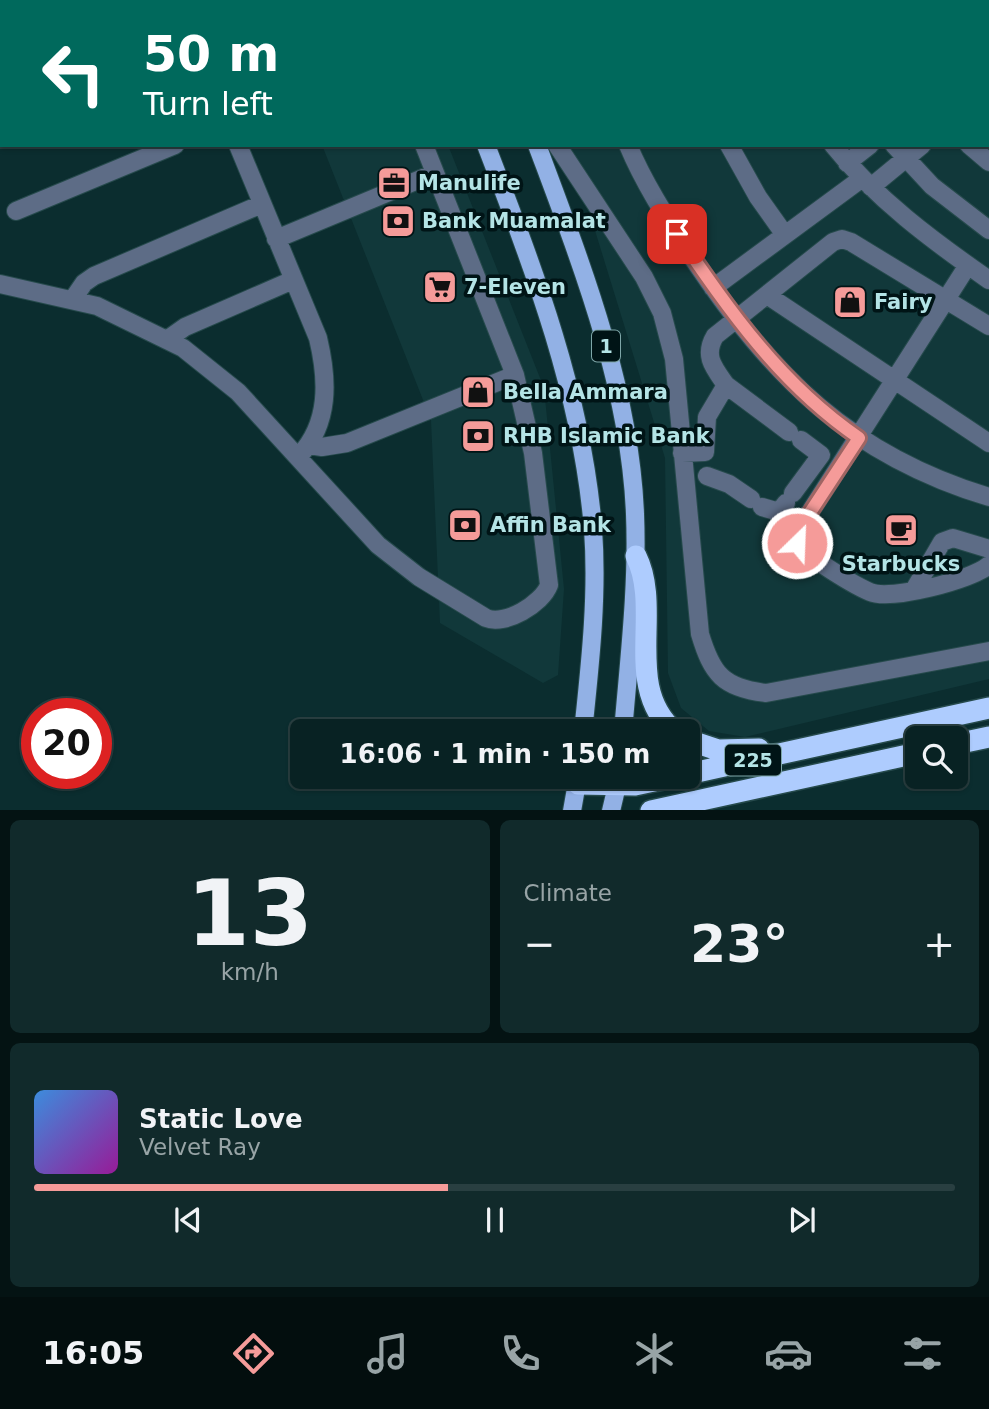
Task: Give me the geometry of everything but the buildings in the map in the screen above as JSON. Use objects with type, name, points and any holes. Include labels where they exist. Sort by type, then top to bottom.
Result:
[{"type":"highway","points":[[636,556],[645,574],[645,661],[649,689],[657,709],[665,719]]},
{"type":"highway","name":"225","points":[[700,771],[989,708]]},
{"type":"highway","points":[[968,741],[989,737]]},
{"type":"highway","points":[[700,744],[718,750],[817,746]]},
{"type":"highway","name":"225","points":[[651,810],[905,756]]},
{"type":"highway","points":[[701,810],[805,783],[842,769]]},
{"type":"main road","name":"1","points":[[487,147],[538,280],[571,390],[584,451],[594,571],[592,651],[584,719]]},
{"type":"main road","name":"1","points":[[538,147],[580,262],[604,342],[630,458],[636,556],[623,719]]},
{"type":"main road","points":[[572,810],[576,789]]},
{"type":"main road","points":[[611,810],[617,789]]},
{"type":"street","points":[[16,211],[170,147]]},
{"type":"street","points":[[240,147],[318,338],[326,380],[318,429],[304,450]]},
{"type":"street","points":[[0,284],[97,306],[168,339],[223,377],[304,450],[365,532],[396,561],[485,618],[502,621],[541,598],[549,585],[533,453],[515,375],[425,147]]},
{"type":"street","points":[[558,147],[644,277],[662,313],[674,359],[701,634],[708,659],[720,678],[742,690],[766,693],[989,651]]},
{"type":"street","points":[[629,147],[652,195],[713,288],[788,382],[859,438],[957,487],[989,497]]},
{"type":"street","points":[[730,147],[758,197],[785,235]]},
{"type":"street","points":[[835,147],[866,183],[989,280]]},
{"type":"street","points":[[848,163],[868,147]]},
{"type":"street","points":[[971,147],[989,162]]},
{"type":"street","points":[[713,288],[785,235],[866,183],[900,152],[954,206],[989,230]]},
{"type":"street","points":[[276,239],[435,173]]},
{"type":"street","points":[[73,299],[83,283],[94,276],[262,204]]},
{"type":"street","points":[[707,476],[729,484],[757,503],[779,512],[821,455],[726,385],[709,359],[708,346],[715,336],[833,242],[842,239],[989,326]]},
{"type":"street","points":[[968,265],[796,534],[800,550],[873,594],[914,590],[959,581],[981,573],[989,565]]},
{"type":"street","points":[[168,339],[185,327],[293,279]]},
{"type":"street","points":[[767,295],[989,443]]},
{"type":"street","points":[[304,450],[347,443],[515,375]]},
{"type":"street","points":[[682,453],[705,452],[706,416],[726,385]]},
{"type":"street","points":[[914,590],[942,542],[953,538],[989,549]]},
{"type":"shaded area","points":[[323,147],[449,147],[544,388],[564,589],[558,675],[543,683],[440,623],[431,420]]},
{"type":"shaded area","points":[[565,147],[989,147],[989,679],[745,737],[709,731],[700,724],[700,719],[694,719],[681,708],[668,673],[665,458],[589,211]]},
{"type":"place","name":"Manulife","points":[[394,183]]},
{"type":"place","name":"Bank Muamalat","points":[[398,221]]},
{"type":"place","name":"7-Eleven","points":[[440,287]]},
{"type":"place","name":"Fairy","points":[[850,302]]},
{"type":"place","name":"Bella Ammara","points":[[478,392]]},
{"type":"place","name":"RHB Islamic Bank","points":[[478,436]]},
{"type":"place","name":"Affin Bank","points":[[465,525]]},
{"type":"place","name":"Starbucks","points":[[901,530]]},
{"type":"route","points":[[677,234],[758,348],[788,382],[811,403],[859,438],[796,534],[797,543]]}]
